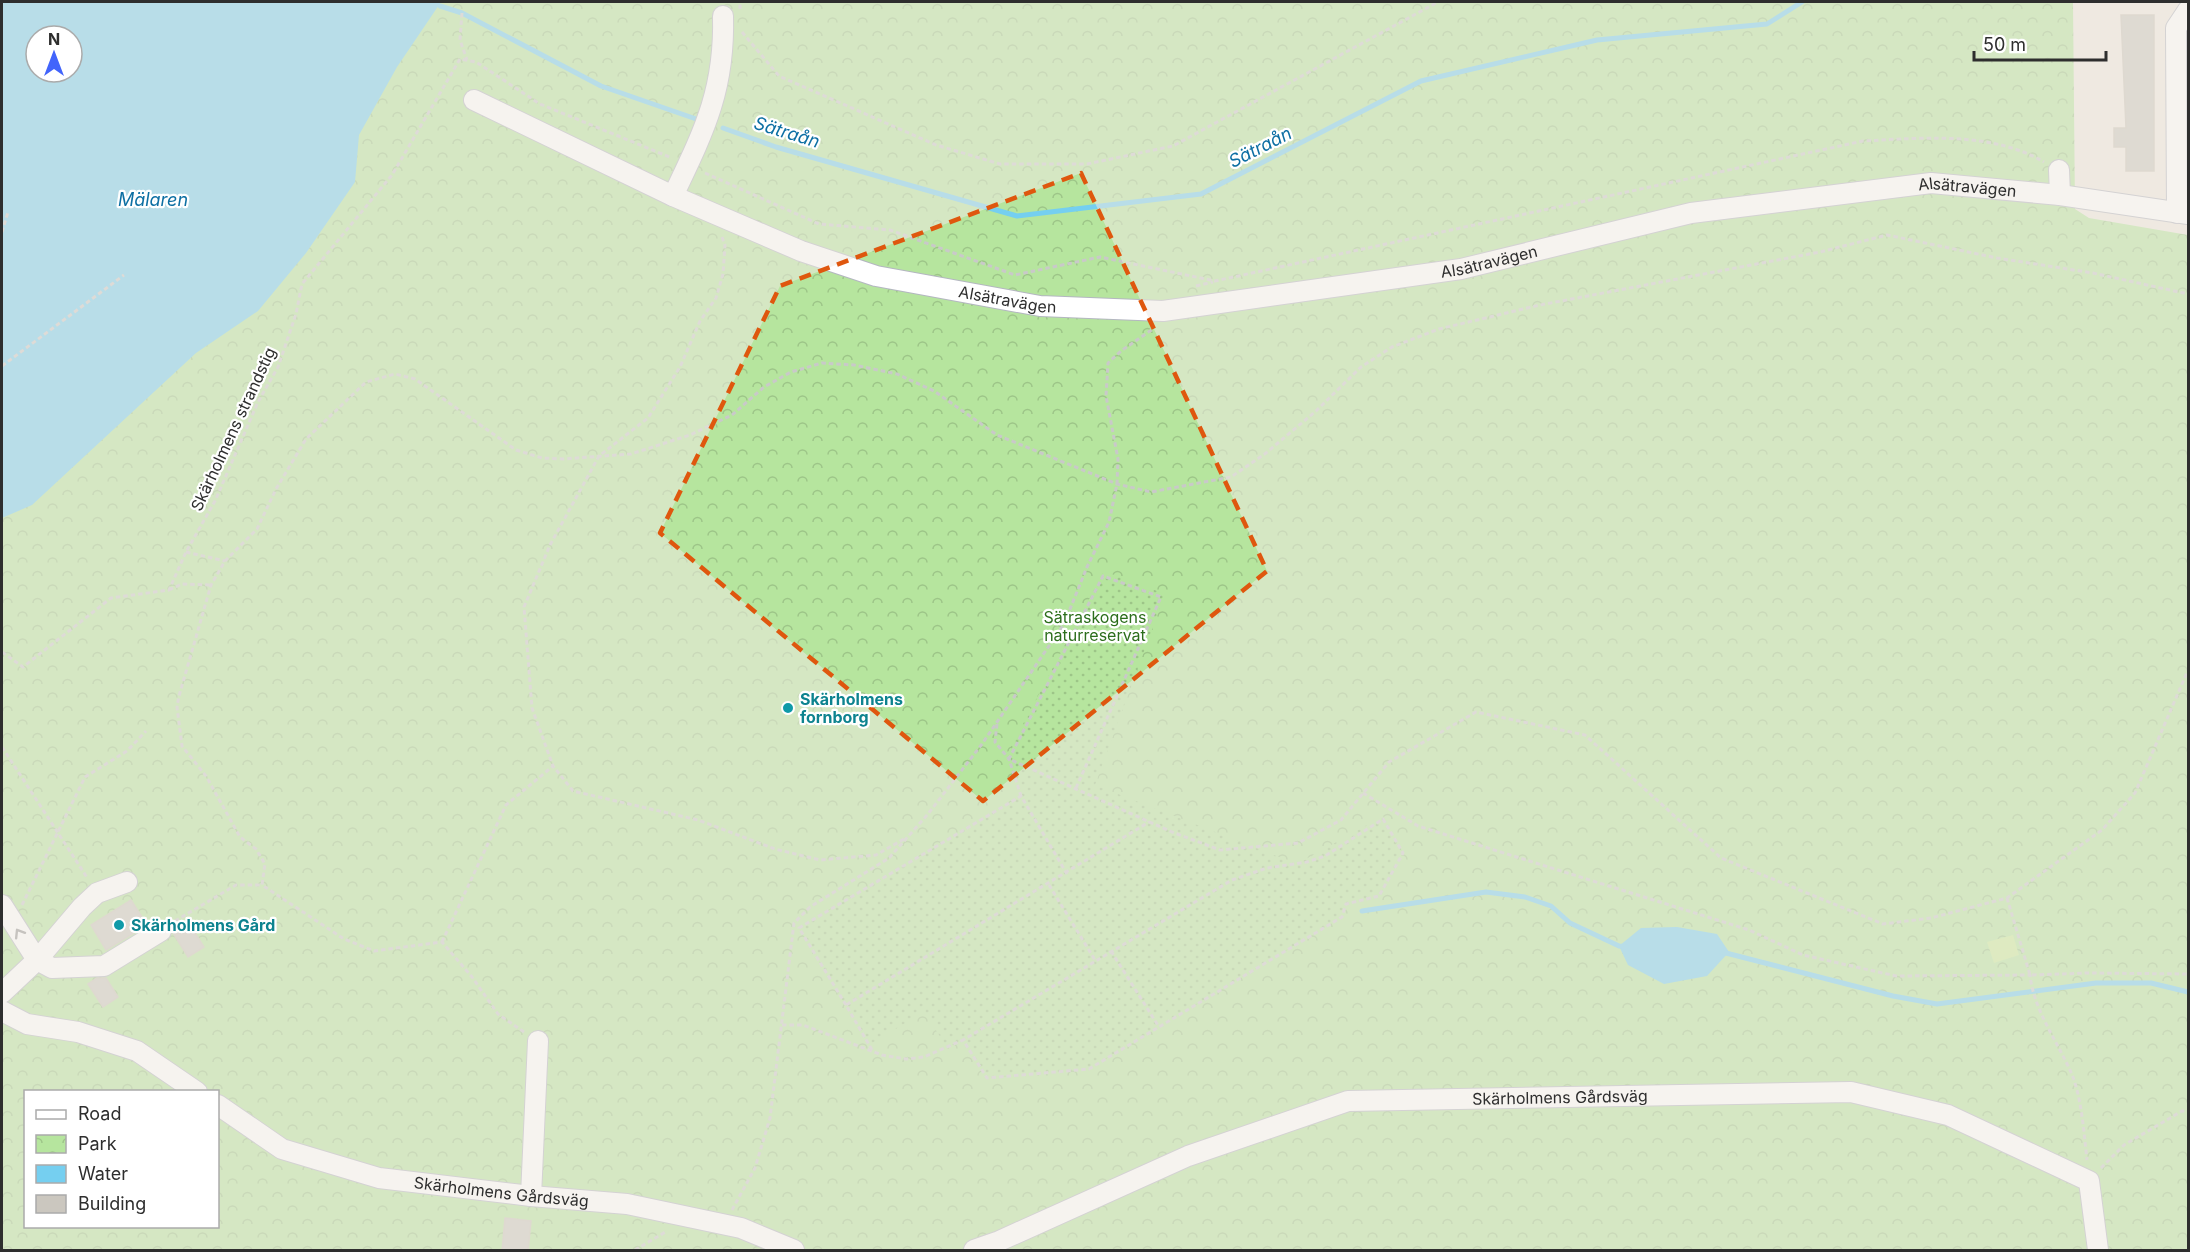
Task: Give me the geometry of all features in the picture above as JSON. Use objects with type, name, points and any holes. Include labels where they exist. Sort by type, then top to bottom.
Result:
[{"type":"street","name":"Alsätravägen","points":[[474,100],[673,196],[801,251],[876,276],[1040,306],[1162,311],[1461,269],[1690,213],[1931,183],[2060,195],[2183,214],[2176,28],[2188,10]]},
{"type":"street","points":[[673,196],[691,166],[707,123],[719,81],[731,13]]},
{"type":"street","points":[[2059,170],[2060,195]]},
{"type":"street","points":[[2,993],[37,960],[82,907],[97,893],[127,882]]},
{"type":"street","points":[[2,905],[37,960],[52,968],[104,966],[161,931]]},
{"type":"street","points":[[2,1011],[27,1024],[78,1032],[137,1051],[194,1090]]},
{"type":"street","points":[[531,1196],[538,1041]]},
{"type":"street","name":"Skärholmens Gårdsväg","points":[[974,1251],[1188,1156],[1348,1101],[1851,1092],[1948,1115],[2089,1181]]},
{"type":"street","name":"Skärholmens Gårdsväg","points":[[219,1106],[282,1149],[379,1178],[531,1196],[627,1204],[741,1228],[794,1251]]},
{"type":"street","points":[[2089,1181],[2098,1251]]},
{"type":"path","points":[[731,13],[740,2]]},
{"type":"path","points":[[738,39],[739,29],[779,76],[936,145],[1000,164],[1087,164],[1173,146],[1438,2]]},
{"type":"path","points":[[462,13],[460,40],[467,60],[476,62],[540,104],[612,131],[819,224],[890,230],[1015,275],[1100,257],[1215,281]]},
{"type":"path","name":"Skärholmens strandstig","points":[[169,590],[186,552],[215,501],[258,402],[278,367],[296,314],[302,284],[392,175],[460,59],[467,60]]},
{"type":"path","points":[[1195,287],[1863,141],[1944,136],[2023,150],[2059,170]]},
{"type":"path","points":[[2,232],[8,212]]},
{"type":"path","points":[[720,216],[724,255],[723,274],[716,298],[700,321],[680,367],[648,418],[599,456],[550,545],[524,607],[532,708],[553,766],[573,791],[698,820],[775,849],[820,860],[876,855],[908,836]]},
{"type":"path","points":[[262,885],[266,864],[256,849],[240,837],[206,776],[182,746],[177,707],[179,696],[211,585],[225,561],[257,529],[276,489],[306,439],[366,382],[395,374],[415,379],[516,450],[542,458],[631,454],[690,435],[732,415],[764,387],[791,372],[822,363],[854,365],[897,374],[934,390],[997,435],[1117,484],[1151,492],[1231,477],[1266,453],[1300,425],[1361,367],[1392,347],[1439,329],[1540,305],[1820,252],[1887,235],[1997,258],[2093,273],[2188,294]]},
{"type":"path","points":[[2,366],[124,275]]},
{"type":"path","points":[[723,1224],[755,1168],[763,1145],[773,1099],[794,922],[810,907],[889,858],[967,764],[1064,624],[1087,567],[1109,522],[1117,484],[1118,459],[1106,396],[1108,363],[1160,323],[1162,311]]},
{"type":"path","points":[[186,552],[225,561]]},
{"type":"path","points":[[1009,759],[1103,576],[1161,597],[1076,788]]},
{"type":"path","points":[[2,652],[23,667],[111,598],[169,590],[182,584],[211,585]]},
{"type":"path","points":[[1009,759],[1149,822],[1221,850],[1298,843],[1341,820],[1389,762],[1476,712],[1585,735],[1721,858],[1883,924],[1931,918],[2007,898],[2102,830],[2134,793],[2188,670]]},
{"type":"path","points":[[1000,717],[995,729],[995,742],[1009,759],[1021,796],[1067,874]]},
{"type":"path","points":[[13,923],[84,777],[127,751],[146,731]]},
{"type":"path","points":[[2,747],[97,893]]},
{"type":"path","points":[[442,942],[506,805],[553,766]]},
{"type":"path","points":[[1363,793],[1418,826],[1749,930],[1803,955],[1896,976],[2088,972],[2188,974]]},
{"type":"path","points":[[873,1051],[799,928],[1021,796]]},
{"type":"path","points":[[782,1024],[803,1025],[873,1051],[906,1059],[924,1057],[963,1040],[1232,880],[1267,868],[1307,862],[1325,856],[1383,819],[1403,853],[1379,896],[1346,904],[1342,917],[1089,1069],[987,1078],[963,1040]]},
{"type":"path","points":[[846,1005],[1067,874],[1149,822]]},
{"type":"path","points":[[161,931],[200,904],[236,885],[262,885],[344,939],[374,951],[442,942]]},
{"type":"path","points":[[1048,885],[1095,960]]},
{"type":"path","points":[[2007,898],[2030,975],[2034,1000],[2059,1044],[2074,1081],[2089,1181]]},
{"type":"path","points":[[442,942],[498,1014],[538,1041]]},
{"type":"path","points":[[1111,951],[1159,1027]]},
{"type":"path","points":[[2089,1181],[2124,1145],[2182,1111],[2188,1111]]},
{"type":"path","points":[[635,1251],[691,1217]]},
{"type":"highlighted area","points":[[1081,173],[1267,571],[983,801],[660,533],[780,286]]},
{"type":"green space","name":"Sätraskogens naturreservat","points":[[2,2],[2073,2],[2075,209],[2089,218],[2188,235],[2188,1250],[2,1250]]},
{"type":"green space","points":[[1104,571],[1165,594],[1095,785],[1297,864],[1383,816],[1403,853],[1379,896],[1346,904],[1342,917],[1089,1069],[987,1078],[963,1040],[947,1047],[924,1012],[869,1045],[799,928],[1021,796],[1009,759],[1005,758]]},
{"type":"green space","points":[[2013,935],[2019,955],[1994,963],[1987,942]]},
{"type":"water","name":"Mälaren","points":[[2,2],[441,2],[397,67],[359,135],[355,182],[306,253],[258,311],[196,353],[32,505],[2,518]]},
{"type":"water","points":[[1677,927],[1717,934],[1729,952],[1707,976],[1664,984],[1628,965],[1619,946],[1641,928]]},
{"type":"building","points":[[2121,15],[2154,15],[2154,171],[2126,171],[2126,147],[2114,147],[2114,128],[2126,128]]},
{"type":"building","name":"Skärholmens Gård","points":[[131,900],[147,925],[106,950],[91,925]]},
{"type":"building","points":[[188,922],[204,947],[188,957],[173,933]]},
{"type":"building","points":[[97,978],[106,978],[118,997],[103,1007],[88,984]]},
{"type":"building","points":[[505,1218],[531,1221],[528,1251],[502,1251]]},
{"type":"waterway","name":"Sätraån","points":[[723,128],[776,147],[1017,216],[1201,194],[1421,81],[1597,40],[1767,24],[1802,2]]},
{"type":"waterway","name":"Sätraån","points":[[440,6],[462,13],[601,86],[699,120]]},
{"type":"waterway","points":[[1362,911],[1486,892],[1525,897],[1551,906],[1570,923],[1619,946],[1626,947]]},
{"type":"waterway","points":[[1722,952],[1893,996],[1937,1004],[2096,983],[2151,983],[2188,992]]},
{"type":"place","name":"Skärholmens fornborg","points":[[788,708]]},
{"type":"place","name":"Skärholmens Gård","points":[[119,925]]}]
